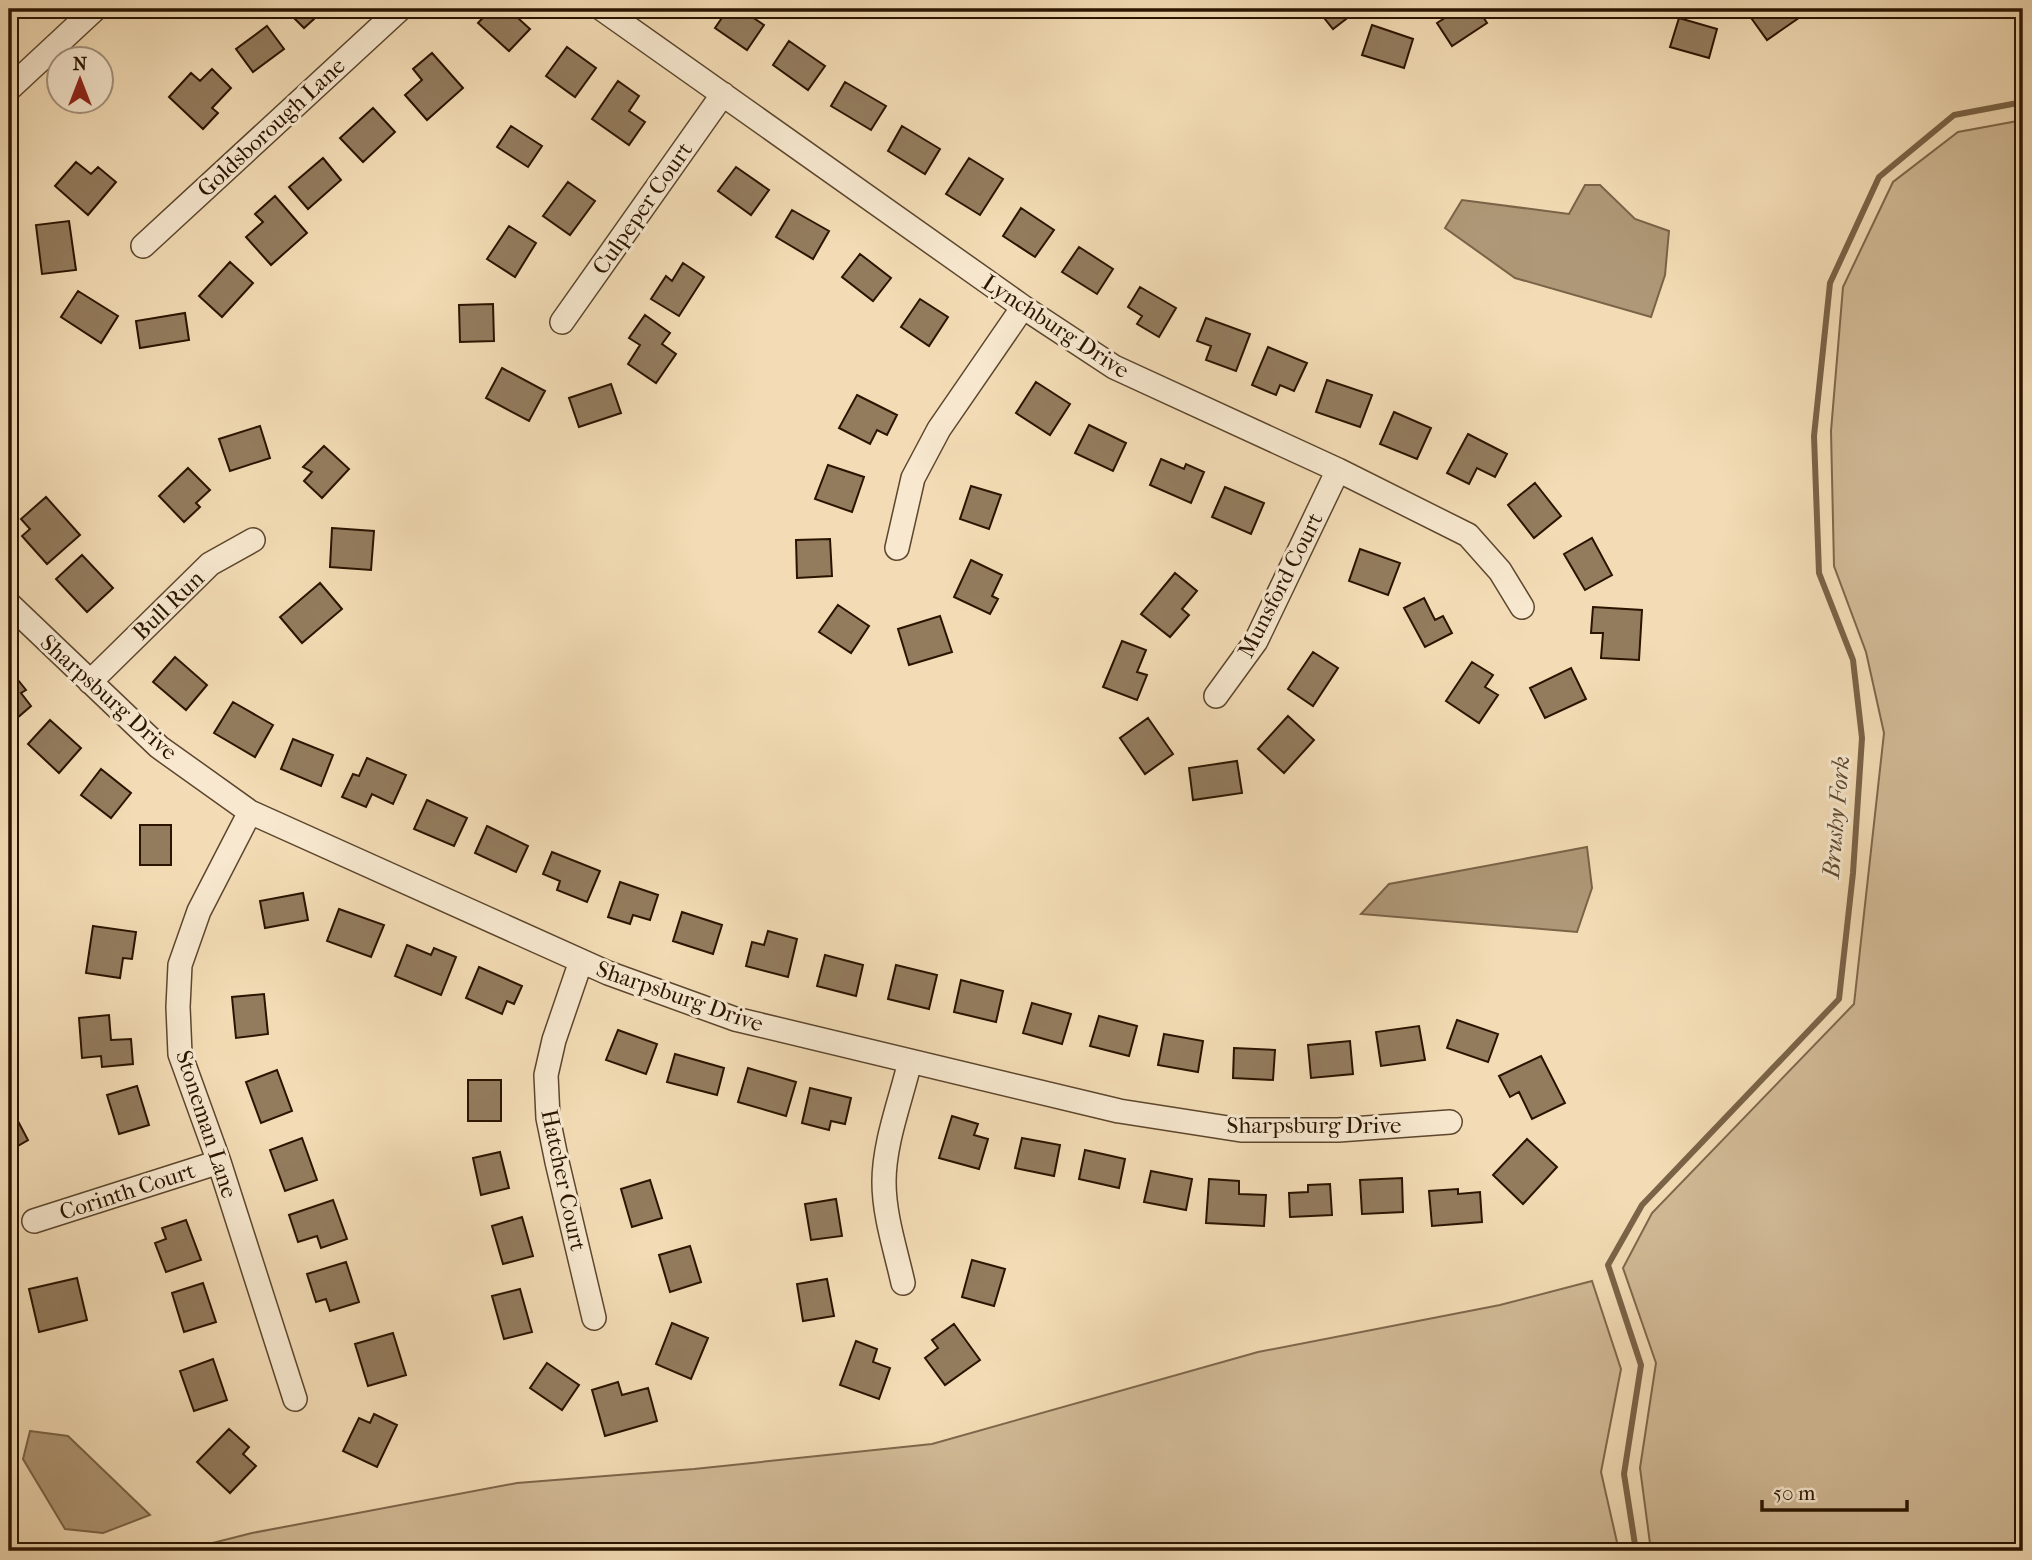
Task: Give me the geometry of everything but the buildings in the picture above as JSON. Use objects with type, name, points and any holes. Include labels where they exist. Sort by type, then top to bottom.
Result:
[{"type":"street","points":[[9,89],[95,9]]},
{"type":"street","name":"Goldsborough Lane","points":[[143,246],[400,9]]},
{"type":"street","name":"Lynchburg Drive","points":[[602,9],[1023,307],[1114,367],[1338,470],[1468,535],[1500,571],[1522,607]]},
{"type":"street","name":"Culpeper Court","points":[[562,322],[723,94]]},
{"type":"street","points":[[897,548],[914,478],[939,429],[1023,307]]},
{"type":"street","name":"Munsford Court","points":[[1216,696],[1256,641],[1338,470]]},
{"type":"street","name":"Bull Run","points":[[90,681],[210,564],[254,540]]},
{"type":"street","name":"Sharpsburg Drive","points":[[9,604],[159,747],[250,812],[608,973],[735,1019],[1119,1111],[1241,1130],[1338,1130],[1450,1122]]},
{"type":"street","name":"Stoneman Lane","points":[[250,812],[199,911],[180,965],[180,1054],[219,1162],[295,1399]]},
{"type":"street","name":"Hatcher Court","points":[[582,961],[554,1040],[546,1086],[554,1151],[594,1318]]},
{"type":"street","points":[[903,1283],[888,1216],[884,1182],[889,1145],[911,1061]]},
{"type":"street","name":"Corinth Court","points":[[34,1221],[219,1162]]},
{"type":"shaded area","points":[[2023,120],[2023,1551],[1651,1551],[1640,1468],[1656,1363],[1623,1268],[1652,1213],[1854,1004],[1884,733],[1866,652],[1834,566],[1831,431],[1843,287],[1893,182],[1958,132]]},
{"type":"shaded area","points":[[1585,185],[1600,185],[1635,219],[1669,231],[1665,275],[1651,317],[1515,278],[1445,228],[1462,200],[1569,214]]},
{"type":"shaded area","points":[[1587,847],[1592,888],[1577,932],[1361,914],[1389,884]]},
{"type":"shaded area","points":[[1592,1281],[1621,1369],[1601,1472],[1619,1551],[181,1551],[252,1533],[517,1483],[694,1469],[932,1444],[1258,1352],[1500,1305]]},
{"type":"shaded area","points":[[30,1431],[68,1436],[150,1515],[103,1533],[65,1529],[23,1459]]},
{"type":"waterway","name":"Brushy Fork","points":[[1636,1551],[1624,1474],[1641,1365],[1608,1265],[1642,1205],[1839,999],[1853,873],[1862,738],[1853,660],[1819,573],[1814,436],[1830,283],[1879,177],[1954,115],[2023,102]]}]
